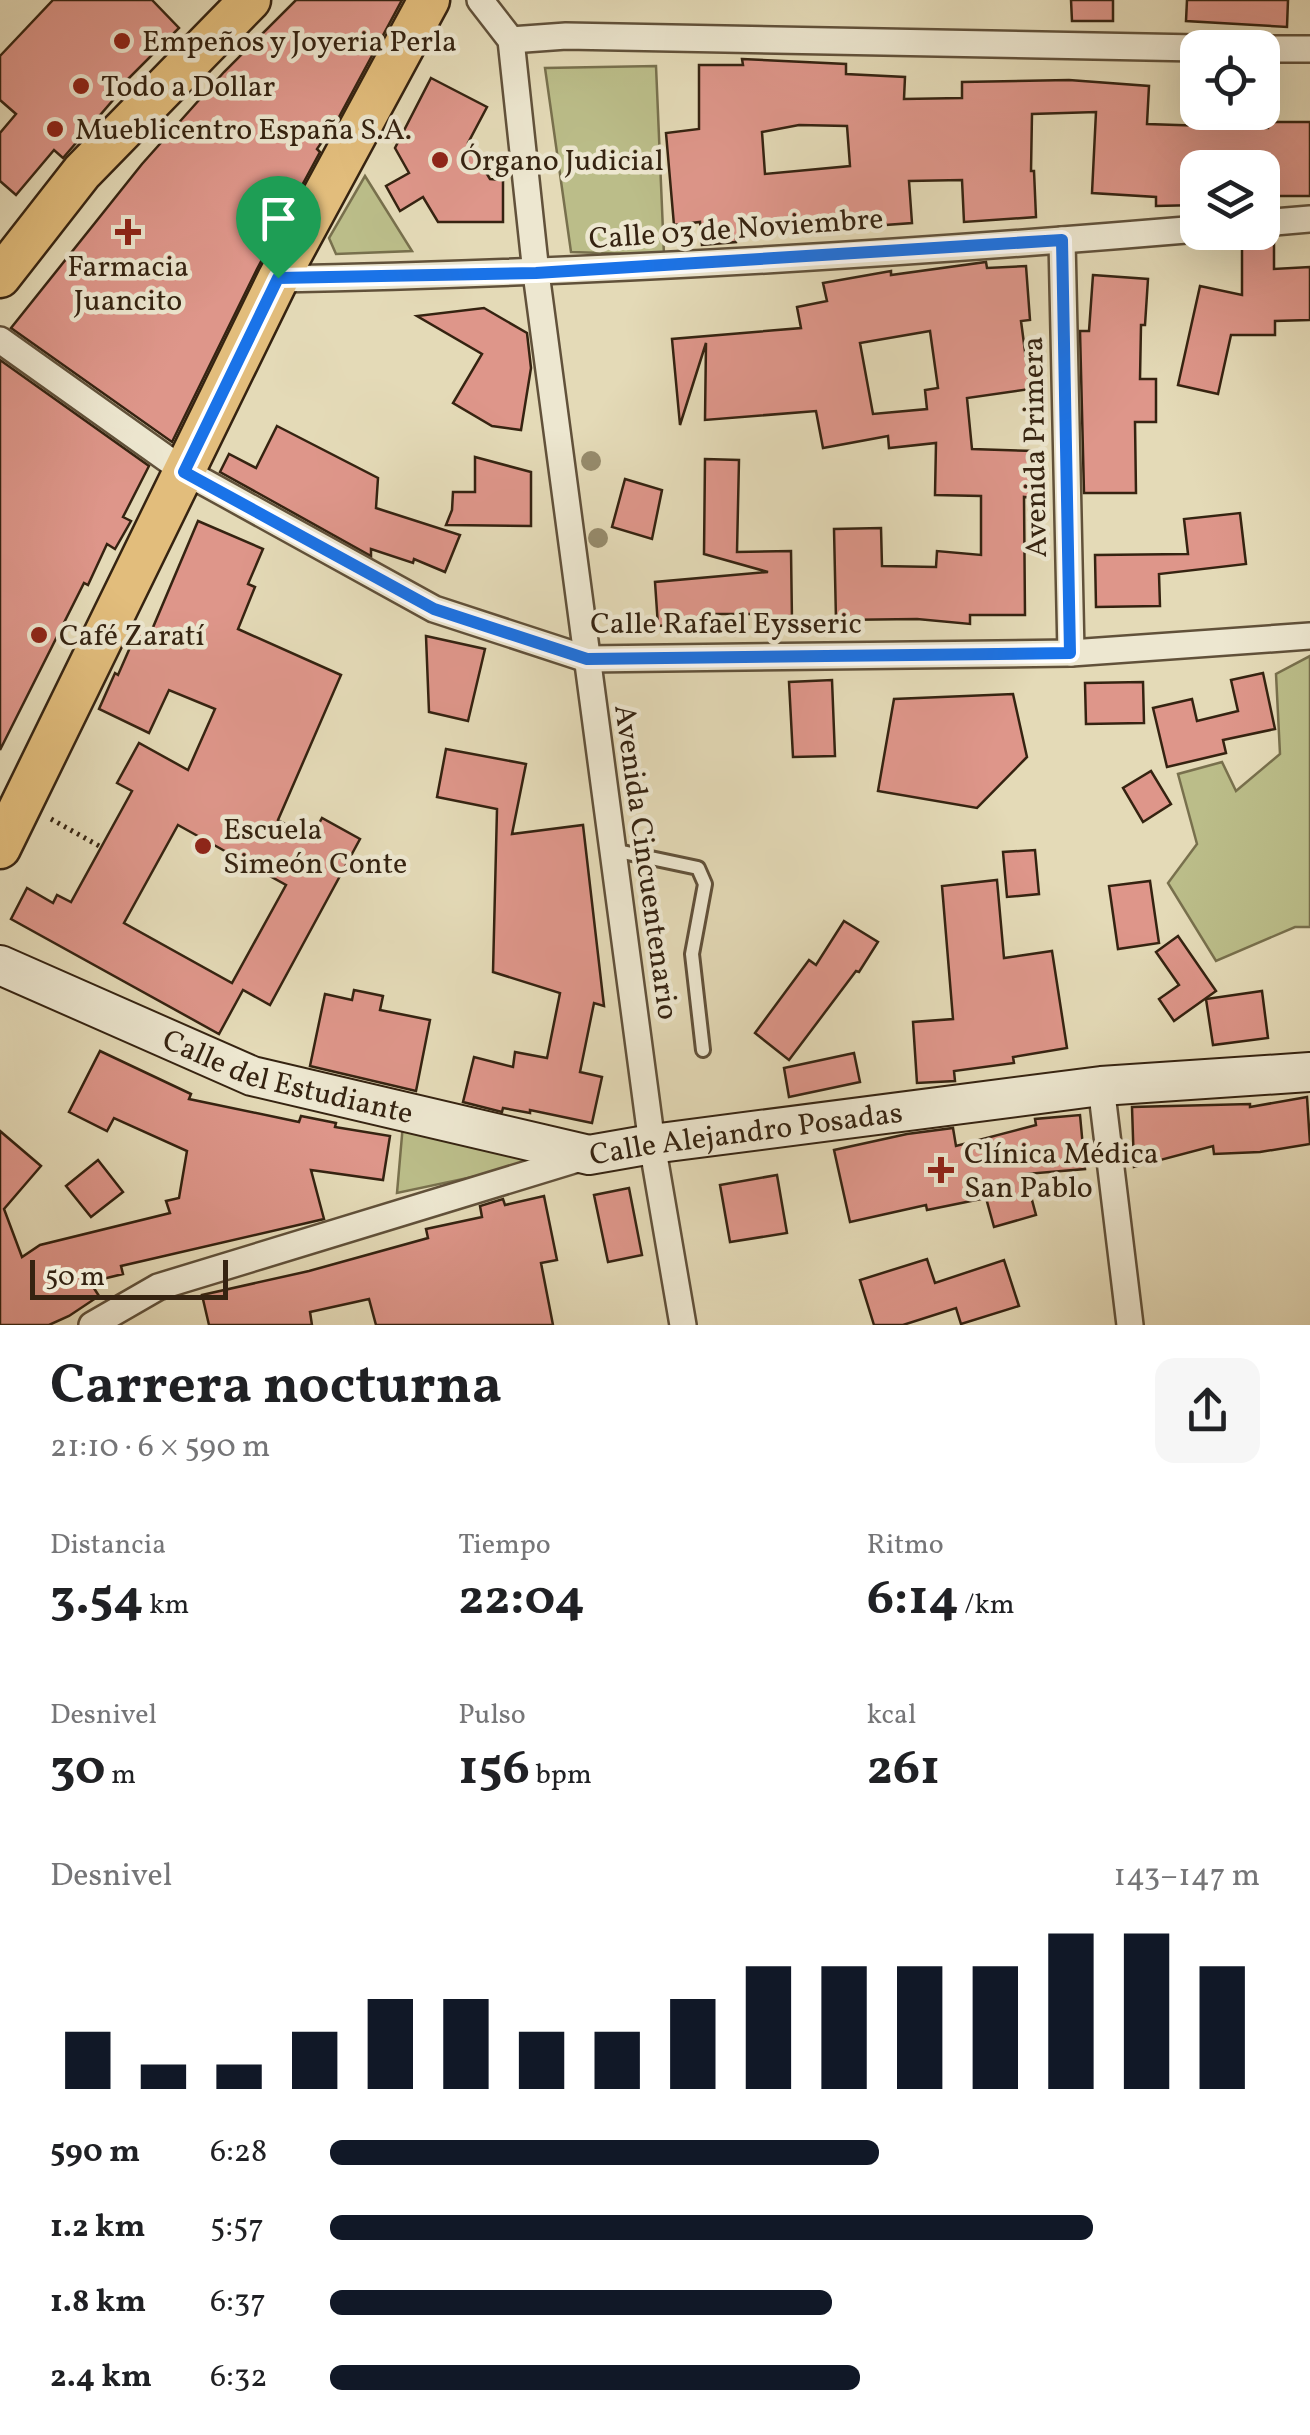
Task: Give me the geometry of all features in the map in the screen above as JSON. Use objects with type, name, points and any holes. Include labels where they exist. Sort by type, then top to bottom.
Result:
[{"type":"main road","points":[[0,277],[82,172],[250,0]]},
{"type":"main road","points":[[0,848],[278,278],[430,0]]},
{"type":"street","points":[[480,0],[511,40],[566,36],[1180,48]]},
{"type":"street","name":"Avenida Cincuentenario","points":[[511,40],[536,273],[587,659],[652,1144],[682,1325]]},
{"type":"street","points":[[1280,49],[1310,50]]},
{"type":"street","points":[[1280,222],[1310,219]]},
{"type":"street","name":"Calle 03 de Noviembre","points":[[278,278],[536,273],[1180,230]]},
{"type":"street","name":"Avenida Primera","points":[[1062,240],[1070,653]]},
{"type":"street","name":"Calle Rafael Eysseric","points":[[0,340],[184,472],[434,609],[587,659],[1070,653],[1310,636]]},
{"type":"street","name":"Calle del Estudiante","points":[[0,965],[252,1076],[589,1155]]},
{"type":"street","name":"Calle Alejandro Posadas","points":[[92,1325],[158,1288],[589,1155],[1101,1086],[1310,1072]]},
{"type":"street","points":[[1101,1086],[1130,1325]]},
{"type":"lane","points":[[613,850],[698,868],[705,884],[692,954],[704,1050]]},
{"type":"path","points":[[37,811],[101,848]]},
{"type":"green space","points":[[656,66],[664,255],[571,252],[545,68]]},
{"type":"green space","points":[[365,176],[412,251],[336,254],[329,238]]},
{"type":"green space","points":[[1310,656],[1310,927],[1295,927],[1216,961],[1168,883],[1197,844],[1178,774],[1222,762],[1236,791],[1280,754],[1276,674]]},
{"type":"green space","points":[[403,1124],[571,1156],[397,1193]]},
{"type":"building","points":[[53,0],[152,0],[179,28],[124,83],[63,158],[54,150],[16,195],[0,181],[0,133],[16,114],[0,100],[0,56]]},
{"type":"building","points":[[296,0],[402,0],[339,117],[317,149],[320,152],[172,442],[11,328],[142,164],[224,72]]},
{"type":"building","points":[[1071,0],[1113,0],[1113,21],[1072,21]]},
{"type":"building","points":[[1187,0],[1288,0],[1287,27],[1186,21]]},
{"type":"building","points":[[742,59],[846,64],[846,74],[905,77],[904,99],[962,98],[962,82],[1069,80],[1149,86],[1147,124],[1180,125],[1180,130],[1280,130],[1280,122],[1310,122],[1310,196],[1280,196],[1280,150],[1180,150],[1180,205],[1156,206],[1156,197],[1092,193],[1096,112],[1032,114],[1031,171],[1036,217],[964,222],[962,180],[909,181],[912,223],[736,236],[736,242],[702,245],[700,222],[674,225],[666,133],[699,129],[699,65],[743,65]],"holes":[[[799,125],[847,126],[850,166],[765,174],[762,132]]]},
{"type":"building","name":"Órgano Judicial","points":[[431,78],[487,107],[468,143],[490,179],[503,180],[503,222],[438,222],[423,197],[400,211],[386,186],[409,173],[395,148]]},
{"type":"building","points":[[1242,250],[1274,250],[1274,269],[1310,267],[1310,320],[1275,321],[1275,335],[1231,335],[1218,394],[1178,385],[1200,286],[1242,295]]},
{"type":"building","points":[[986,262],[987,268],[1026,266],[1030,320],[1021,321],[1030,389],[967,398],[972,449],[1035,451],[1034,498],[1024,497],[1025,615],[970,615],[970,624],[917,619],[836,620],[834,529],[881,528],[882,566],[936,567],[937,551],[981,555],[981,496],[935,495],[936,443],[889,448],[888,436],[823,448],[816,411],[705,420],[706,343],[680,425],[672,339],[801,328],[797,307],[827,301],[823,283],[891,271],[891,275]],"holes":[[[930,331],[938,388],[925,390],[927,409],[873,414],[860,343]]]},
{"type":"building","points":[[1093,275],[1148,279],[1145,325],[1141,325],[1140,379],[1156,379],[1156,422],[1135,422],[1136,493],[1084,493],[1080,331],[1089,331]]},
{"type":"building","points":[[484,308],[527,333],[531,368],[521,430],[492,426],[453,403],[482,354],[417,316]]},
{"type":"building","points":[[0,360],[149,466],[123,517],[131,521],[115,549],[107,544],[88,585],[84,583],[0,750]]},
{"type":"building","points":[[277,426],[378,478],[376,508],[460,535],[445,572],[414,559],[413,563],[371,549],[371,556],[220,472],[229,454],[256,468]]},
{"type":"building","points":[[475,457],[531,472],[531,526],[446,525],[453,492],[475,492]]},
{"type":"building","points":[[705,459],[739,460],[737,552],[791,551],[792,621],[761,622],[761,614],[702,614],[703,622],[658,626],[655,582],[768,572],[704,554]]},
{"type":"building","points":[[625,479],[662,490],[652,539],[612,527]]},
{"type":"building","points":[[1240,513],[1246,564],[1159,574],[1160,606],[1096,607],[1095,555],[1188,554],[1184,519]]},
{"type":"building","points":[[198,521],[263,549],[248,584],[255,587],[238,629],[341,675],[278,820],[311,838],[322,818],[360,839],[270,1005],[243,990],[219,1034],[11,919],[27,888],[53,903],[57,895],[71,902],[132,791],[117,783],[139,743],[188,770],[215,709],[169,690],[149,733],[99,709],[139,627],[151,632]],"holes":[[[178,825],[286,885],[232,983],[124,923]]]},
{"type":"building","points":[[426,636],[485,649],[468,721],[429,712]]},
{"type":"building","points":[[1263,673],[1275,729],[1223,740],[1226,753],[1167,767],[1153,708],[1192,699],[1197,721],[1238,711],[1231,680]]},
{"type":"building","points":[[832,680],[835,756],[793,757],[789,682]]},
{"type":"building","points":[[1143,682],[1144,723],[1086,724],[1085,683]]},
{"type":"building","points":[[1013,694],[1027,757],[977,808],[878,791],[894,699]]},
{"type":"building","points":[[446,749],[526,764],[512,834],[583,825],[604,1006],[594,1003],[580,1072],[602,1077],[592,1123],[530,1110],[503,1108],[502,1112],[463,1102],[474,1057],[513,1067],[515,1052],[547,1058],[560,993],[493,972],[497,809],[437,797]]},
{"type":"building","points":[[1151,771],[1171,804],[1143,822],[1123,788]]},
{"type":"building","points":[[1035,850],[1039,894],[1007,897],[1003,852]]},
{"type":"building","points":[[997,880],[1004,958],[1052,951],[1067,1048],[1013,1057],[1014,1063],[954,1071],[955,1081],[917,1083],[913,1022],[953,1019],[942,886]]},
{"type":"building","points":[[1150,881],[1159,943],[1118,949],[1109,886]]},
{"type":"building","points":[[844,921],[878,942],[789,1060],[755,1033],[809,960],[816,965]]},
{"type":"building","points":[[1178,936],[1216,991],[1174,1021],[1159,999],[1179,985],[1156,952]]},
{"type":"building","points":[[354,990],[383,996],[380,1010],[430,1020],[416,1091],[310,1066],[325,994],[352,1000]]},
{"type":"building","points":[[1262,991],[1268,1038],[1213,1045],[1206,999]]},
{"type":"building","points":[[100,1051],[191,1094],[189,1099],[299,1122],[301,1116],[336,1123],[335,1127],[390,1136],[383,1180],[311,1170],[324,1219],[121,1266],[123,1274],[90,1282],[99,1296],[69,1316],[49,1325],[0,1325],[0,1131],[41,1166],[4,1209],[22,1257],[40,1245],[170,1213],[166,1201],[179,1198],[187,1151],[114,1118],[107,1131],[69,1112]]},
{"type":"building","points":[[854,1053],[860,1082],[789,1097],[784,1068]]},
{"type":"building","points":[[1307,1097],[1310,1144],[1214,1154],[1213,1146],[1134,1167],[1132,1107],[1250,1107]]},
{"type":"building","points":[[1080,1115],[1085,1169],[1025,1174],[1036,1215],[994,1227],[986,1198],[927,1210],[926,1205],[850,1222],[834,1150],[953,1128],[956,1146],[1036,1125],[1035,1119]]},
{"type":"building","points":[[98,1160],[123,1192],[91,1217],[66,1186]]},
{"type":"building","points":[[777,1175],[787,1233],[730,1242],[720,1185]]},
{"type":"building","points":[[629,1188],[642,1255],[608,1262],[594,1195]]},
{"type":"building","points":[[544,1196],[557,1260],[541,1263],[553,1325],[376,1325],[369,1299],[310,1312],[312,1325],[209,1325],[202,1295],[428,1238],[426,1229],[482,1217],[480,1206],[503,1199],[505,1205]]},
{"type":"building","points":[[927,1259],[935,1283],[1004,1260],[1019,1306],[961,1324],[956,1308],[903,1325],[874,1325],[860,1280]]},
{"type":"place","name":"Empeños y Joyeria Perla","points":[[122,41]]},
{"type":"place","name":"Todo a Dollar","points":[[81,86]]},
{"type":"place","name":"Mueblicentro España S.A.","points":[[55,129]]},
{"type":"place","name":"Órgano Judicial","points":[[440,160]]},
{"type":"place","name":"Farmacia Juancito","points":[[128,232]]},
{"type":"place","name":"Café Zaratí","points":[[39,635]]},
{"type":"place","name":"Escuela Simeón Conte","points":[[203,846]]},
{"type":"place","name":"Clínica Médica San Pablo","points":[[941,1170]]},
{"type":"route","points":[[1062,240],[1070,653],[587,659],[434,609],[184,472],[278,278],[536,273],[1062,240]]}]
